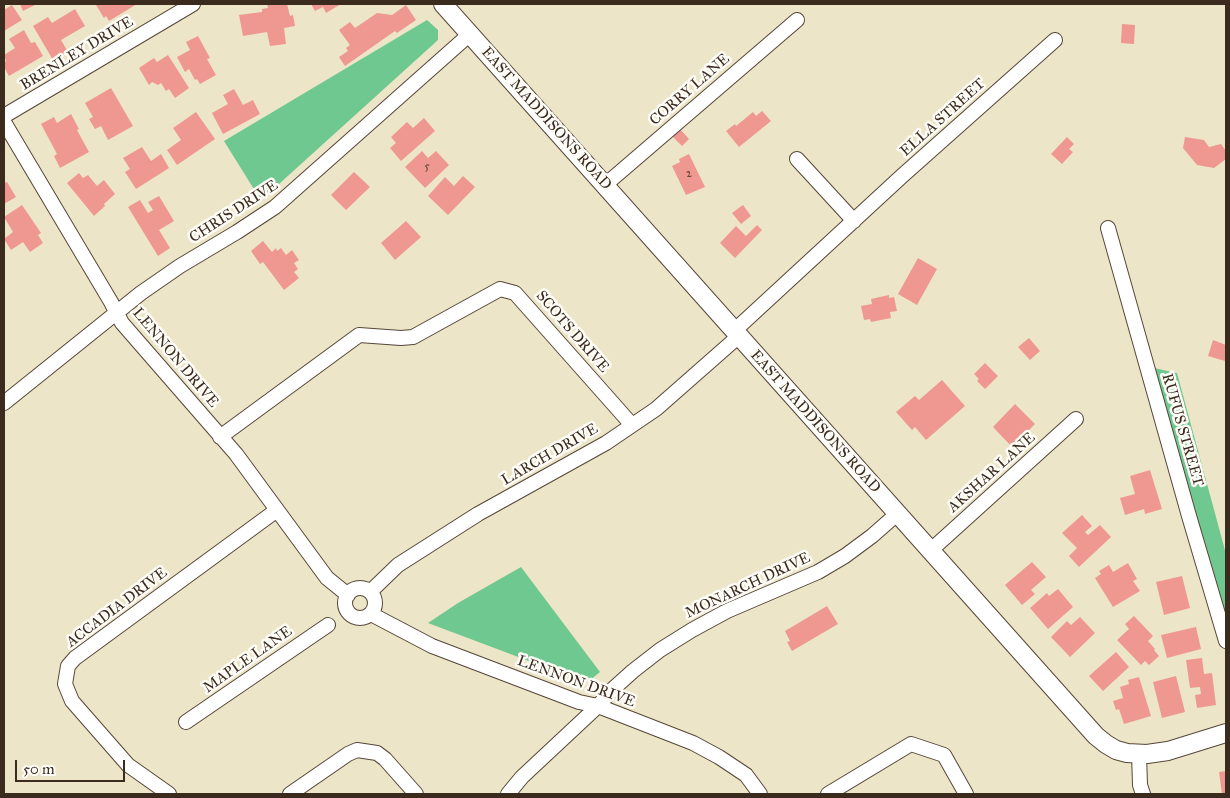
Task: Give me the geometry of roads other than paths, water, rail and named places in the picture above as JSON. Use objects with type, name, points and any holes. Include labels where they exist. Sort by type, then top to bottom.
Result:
[{"type":"street","name":"BRENLEY DRIVE","points":[[4,116],[193,4]]},
{"type":"street","name":"EAST MADDISONS ROAD","points":[[443,4],[1096,736],[1116,750],[1139,754],[1168,751],[1226,732]]},
{"type":"street","name":"CORRY LANE","points":[[605,186],[797,20]]},
{"type":"street","name":"CHRIS DRIVE","points":[[4,404],[117,312],[180,266],[275,207],[470,34]]},
{"type":"street","name":"ELLA STREET","points":[[736,334],[854,220],[1055,40]]},
{"type":"street","name":"LENNON DRIVE","points":[[4,122],[122,323],[236,454],[327,578],[348,595],[346,601],[349,613],[360,618],[371,614],[432,646],[579,702],[598,706],[702,747],[746,775],[760,794]]},
{"type":"street","points":[[797,159],[854,220]]},
{"type":"street","name":"RUFUS STREET","points":[[1108,228],[1226,641]]},
{"type":"street","name":"SCOTS DRIVE","points":[[220,437],[359,335],[413,337],[500,289],[515,293],[632,425]]},
{"type":"street","name":"LARCH DRIVE","points":[[370,592],[398,565],[478,514],[606,443],[632,425],[656,408],[736,334]]},
{"type":"street","name":"AKSHAR LANE","points":[[930,551],[1076,419]]},
{"type":"street","name":"ACCADIA DRIVE","points":[[169,794],[128,765],[72,701],[65,684],[68,666],[75,658],[277,510]]},
{"type":"street","name":"MONARCH DRIVE","points":[[508,794],[522,777],[633,671],[684,635],[727,611],[818,572],[845,556],[897,514]]},
{"type":"street","points":[[348,595],[358,589],[370,592],[374,596],[375,603],[371,614]]},
{"type":"street","name":"MAPLE LANE","points":[[186,722],[328,625]]},
{"type":"street","points":[[828,794],[911,744],[944,755],[966,794]]},
{"type":"street","points":[[290,794],[348,754],[357,750],[367,750],[385,758],[416,794]]},
{"type":"street","points":[[1139,754],[1140,785],[1143,794]]}]
